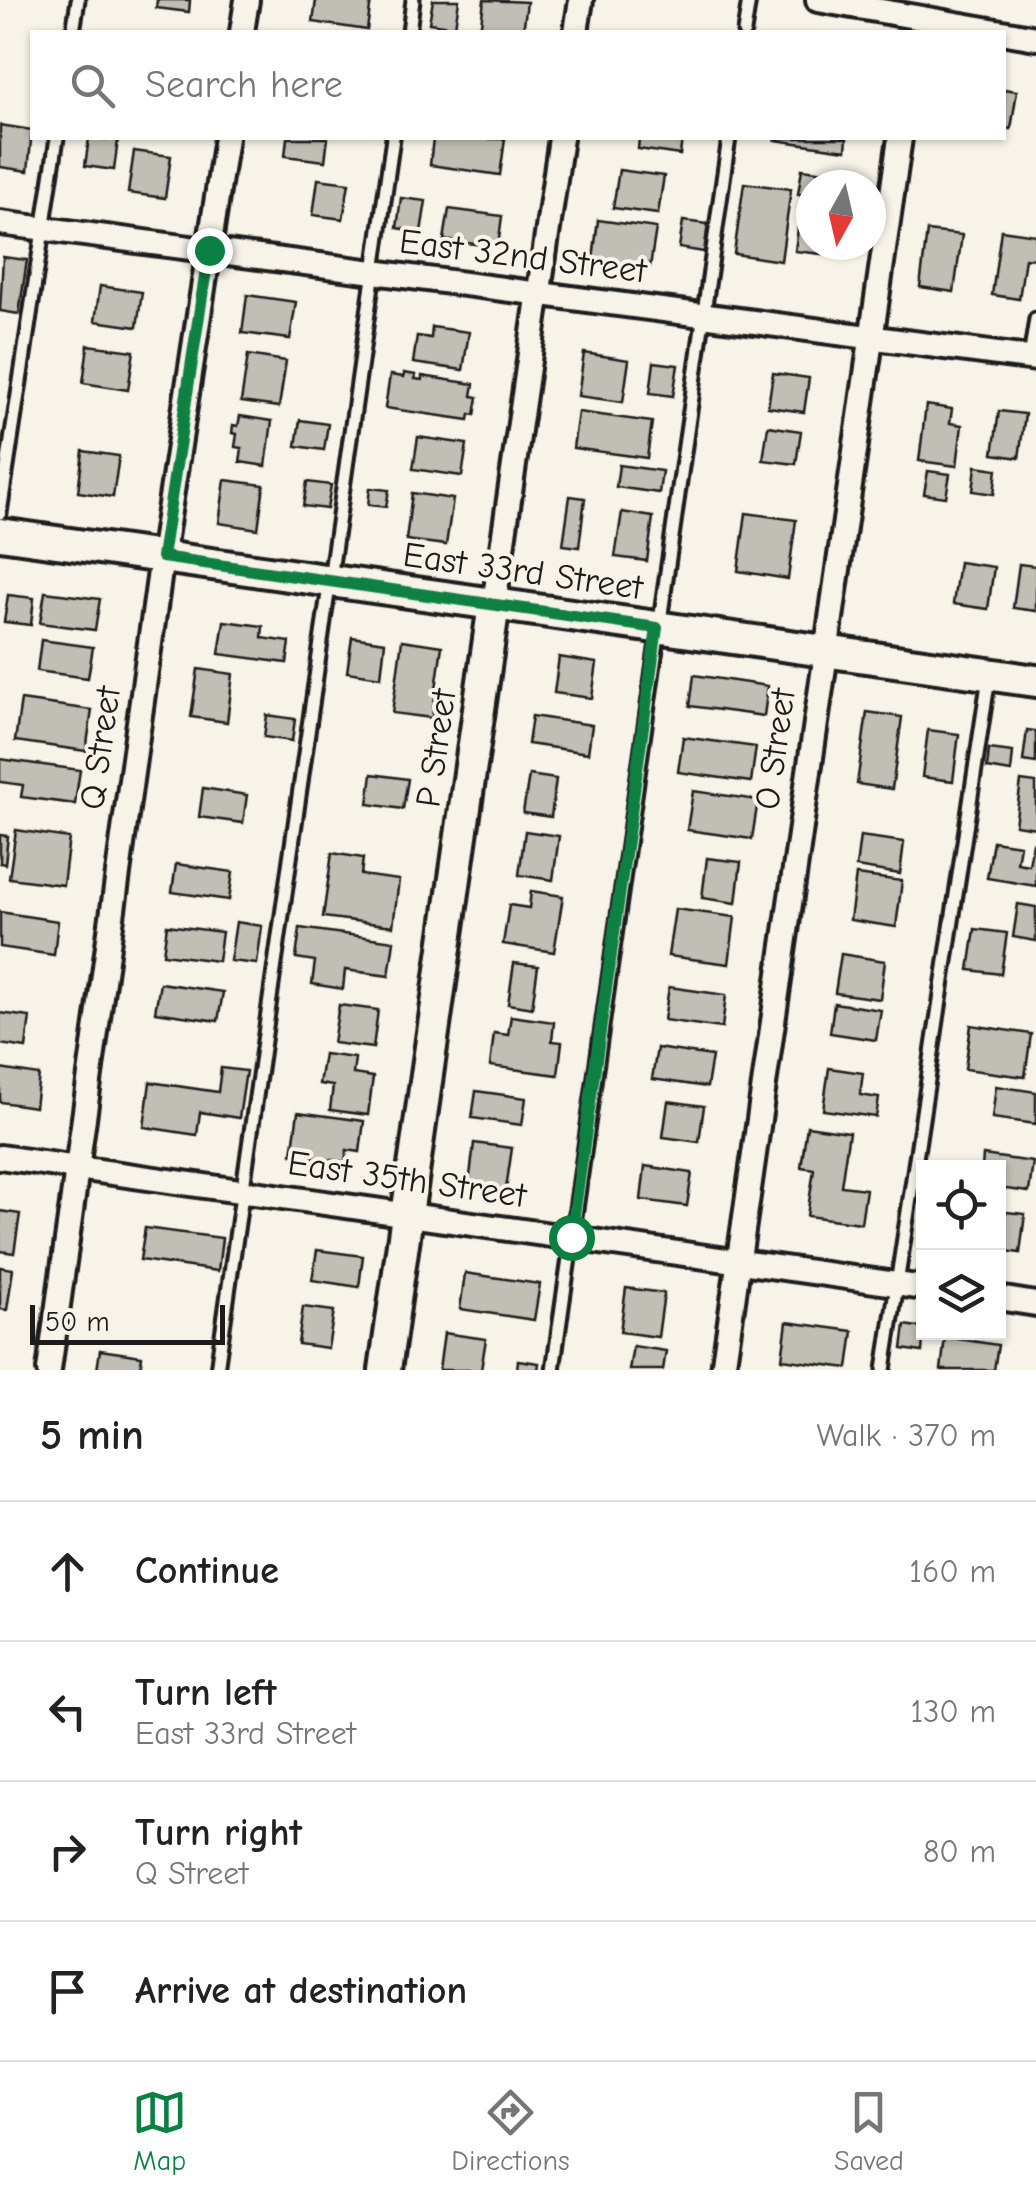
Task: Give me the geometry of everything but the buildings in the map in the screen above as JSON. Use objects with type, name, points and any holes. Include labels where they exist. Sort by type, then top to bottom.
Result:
[{"type":"street","points":[[242,30],[247,0]]},
{"type":"street","points":[[576,30],[580,0]]},
{"type":"street","points":[[818,0],[993,30]]},
{"type":"street","points":[[1006,32],[1036,38]]},
{"type":"street","name":"Q Street","points":[[49,1370],[162,557],[226,140]]},
{"type":"street","name":"P Street","points":[[386,1370],[561,140]]},
{"type":"street","name":"O Street","points":[[723,1370],[900,140]]},
{"type":"street","name":"East 32nd Street","points":[[0,222],[1033,358]]},
{"type":"street","name":"East 33rd Street","points":[[0,534],[1036,681]]},
{"type":"street","name":"East 35th Street","points":[[0,1157],[916,1287]]},
{"type":"street","points":[[1006,1299],[1036,1304]]},
{"type":"lane","points":[[73,30],[78,0]]},
{"type":"lane","points":[[409,30],[414,0]]},
{"type":"lane","points":[[744,30],[749,0]]},
{"type":"lane","points":[[0,513],[57,140]]},
{"type":"lane","points":[[217,1370],[393,140]]},
{"type":"lane","points":[[553,1370],[728,140]]},
{"type":"lane","points":[[1033,358],[1036,319]]},
{"type":"lane","points":[[884,1370],[989,674]]},
{"type":"route","points":[[209,250],[162,557],[657,628],[571,1237]]}]
